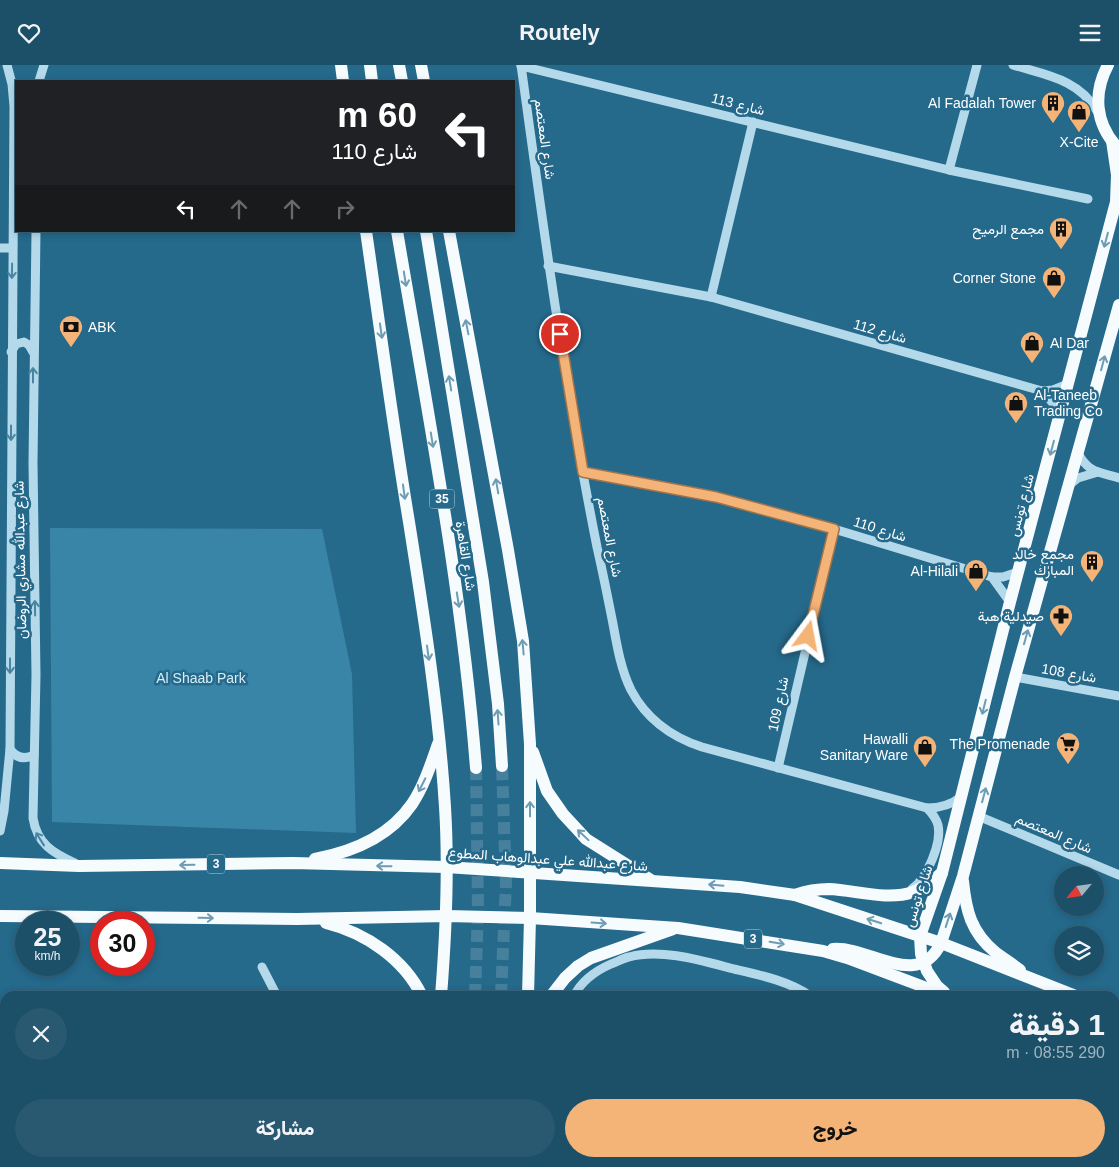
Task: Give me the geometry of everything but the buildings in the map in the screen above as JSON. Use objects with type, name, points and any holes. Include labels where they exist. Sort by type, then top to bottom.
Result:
[{"type":"main road","points":[[370,65],[372,80]]},
{"type":"main road","points":[[400,65],[402,80]]},
{"type":"main road","points":[[421,65],[424,80]]},
{"type":"main road","points":[[1099,113],[1099,88],[1108,65]]},
{"type":"main road","name":"شارع تونس","points":[[944,991],[931,979],[923,963],[920,936],[942,873],[1010,602],[1068,384],[1115,218],[1117,187],[1115,145],[1104,128],[1099,113]]},
{"type":"main road","points":[[366,232],[424,616],[440,740],[445,809],[447,916],[441,991]]},
{"type":"main road","name":"شارع القاهرة","points":[[397,232],[459,607],[472,705],[476,768]]},
{"type":"main road","name":"شارع القاهرة","points":[[426,232],[483,582],[498,704],[502,765]]},
{"type":"main road","points":[[449,232],[522,631],[530,744],[528,991]]},
{"type":"main road","points":[[823,951],[836,949],[850,950],[898,965],[912,966],[923,963],[937,951],[941,943],[963,875],[1014,677],[1119,305]]},
{"type":"main road","points":[[998,649],[996,687],[1000,693],[1011,691]]},
{"type":"main road","points":[[293,863],[323,858],[351,850],[373,839],[395,823],[416,797],[440,740]]},
{"type":"main road","points":[[530,744],[547,791],[569,821],[586,839],[653,881]]},
{"type":"main road","name":"شارع عبدالله علي عبدالوهاب المطوع","points":[[0,863],[79,866],[293,863],[446,867],[719,885],[795,895],[941,943],[1062,991]]},
{"type":"main road","points":[[795,895],[806,891],[829,889],[901,895],[922,887],[942,873]]},
{"type":"main road","points":[[963,875],[967,912],[983,941],[1030,979]]},
{"type":"main road","name":"3","points":[[0,916],[297,919],[447,916],[530,918],[678,927],[823,951],[936,991]]},
{"type":"main road","points":[[297,919],[339,926],[359,934],[377,945],[394,959],[419,991]]},
{"type":"main road","points":[[555,991],[578,966],[592,958],[678,927]]},
{"type":"street","name":"شارع عبدالله مشاري الروضان","points":[[0,831],[10,749],[11,352],[15,104],[7,65]]},
{"type":"street","points":[[39,80],[44,65]]},
{"type":"street","name":"شارع 113","points":[[521,65],[949,170],[1088,199]]},
{"type":"street","name":"شارع المعتصم","points":[[521,65],[548,267],[583,472],[618,649],[625,676],[642,708],[663,729],[689,743],[927,808],[949,805],[962,796]]},
{"type":"street","points":[[949,170],[977,65]]},
{"type":"street","points":[[1013,65],[1072,84],[1087,96],[1099,113]]},
{"type":"street","points":[[711,297],[753,122]]},
{"type":"street","name":"شارع عبدالله مشاري الروضان","points":[[36,232],[33,352],[36,675],[33,818],[37,834],[52,853],[79,866]]},
{"type":"street","points":[[0,248],[12,248]]},
{"type":"street","name":"شارع 112","points":[[548,267],[711,297],[1042,391]]},
{"type":"street","points":[[11,352],[16,344],[24,342],[29,345],[33,352]]},
{"type":"street","points":[[1042,391],[1053,390],[1068,384]]},
{"type":"street","points":[[1042,391],[1052,402],[1060,417]]},
{"type":"street","points":[[1078,453],[1087,467],[1119,478]]},
{"type":"street","name":"شارع 110","points":[[583,472],[716,497],[834,529],[992,577],[1003,577],[1018,572]]},
{"type":"street","points":[[1068,486],[1078,478],[1098,472]]},
{"type":"street","points":[[0,508],[11,509]]},
{"type":"street","name":"شارع 109","points":[[778,767],[834,529]]},
{"type":"street","points":[[992,577],[1010,602]]},
{"type":"street","name":"شارع 108","points":[[1014,677],[1119,696]]},
{"type":"street","points":[[10,749],[20,758],[34,755]]},
{"type":"street","points":[[901,895],[922,880],[930,864],[938,830],[936,820],[927,808]]},
{"type":"street","name":"شارع المعتصم","points":[[978,816],[1119,875]]},
{"type":"street","points":[[577,991],[590,976],[604,967],[629,957],[655,954],[694,958],[764,976],[803,991]]},
{"type":"street","points":[[262,967],[274,991]]},
{"type":"green space","name":"Al Shaab Park","points":[[50,528],[322,529],[352,674],[356,833],[52,822]]},
{"type":"tunnel","points":[[501,991],[506,883],[502,766]]},
{"type":"tunnel","points":[[475,991],[478,910],[476,768]]},
{"type":"place","name":"Al Fadalah Tower","points":[[1053,124]]},
{"type":"place","name":"X-Cite","points":[[1079,133]]},
{"type":"place","name":"مجمع الرميح","points":[[1061,250]]},
{"type":"place","name":"Corner Stone","points":[[1054,299]]},
{"type":"place","name":"ABK","points":[[71,348]]},
{"type":"place","name":"Al Dar","points":[[1032,364]]},
{"type":"place","name":"Al-Taneeb Trading Co","points":[[1016,424]]},
{"type":"place","name":"مجمع خالد المبارك","points":[[1092,583]]},
{"type":"place","name":"Al-Hilali","points":[[976,592]]},
{"type":"place","name":"صيدلية هبة","points":[[1061,637]]},
{"type":"place","name":"The Promenade","points":[[1068,765]]},
{"type":"place","name":"Hawalli Sanitary Ware","points":[[925,768]]},
{"type":"route","points":[[560,334],[583,472],[716,497],[834,529],[808,636]]}]
